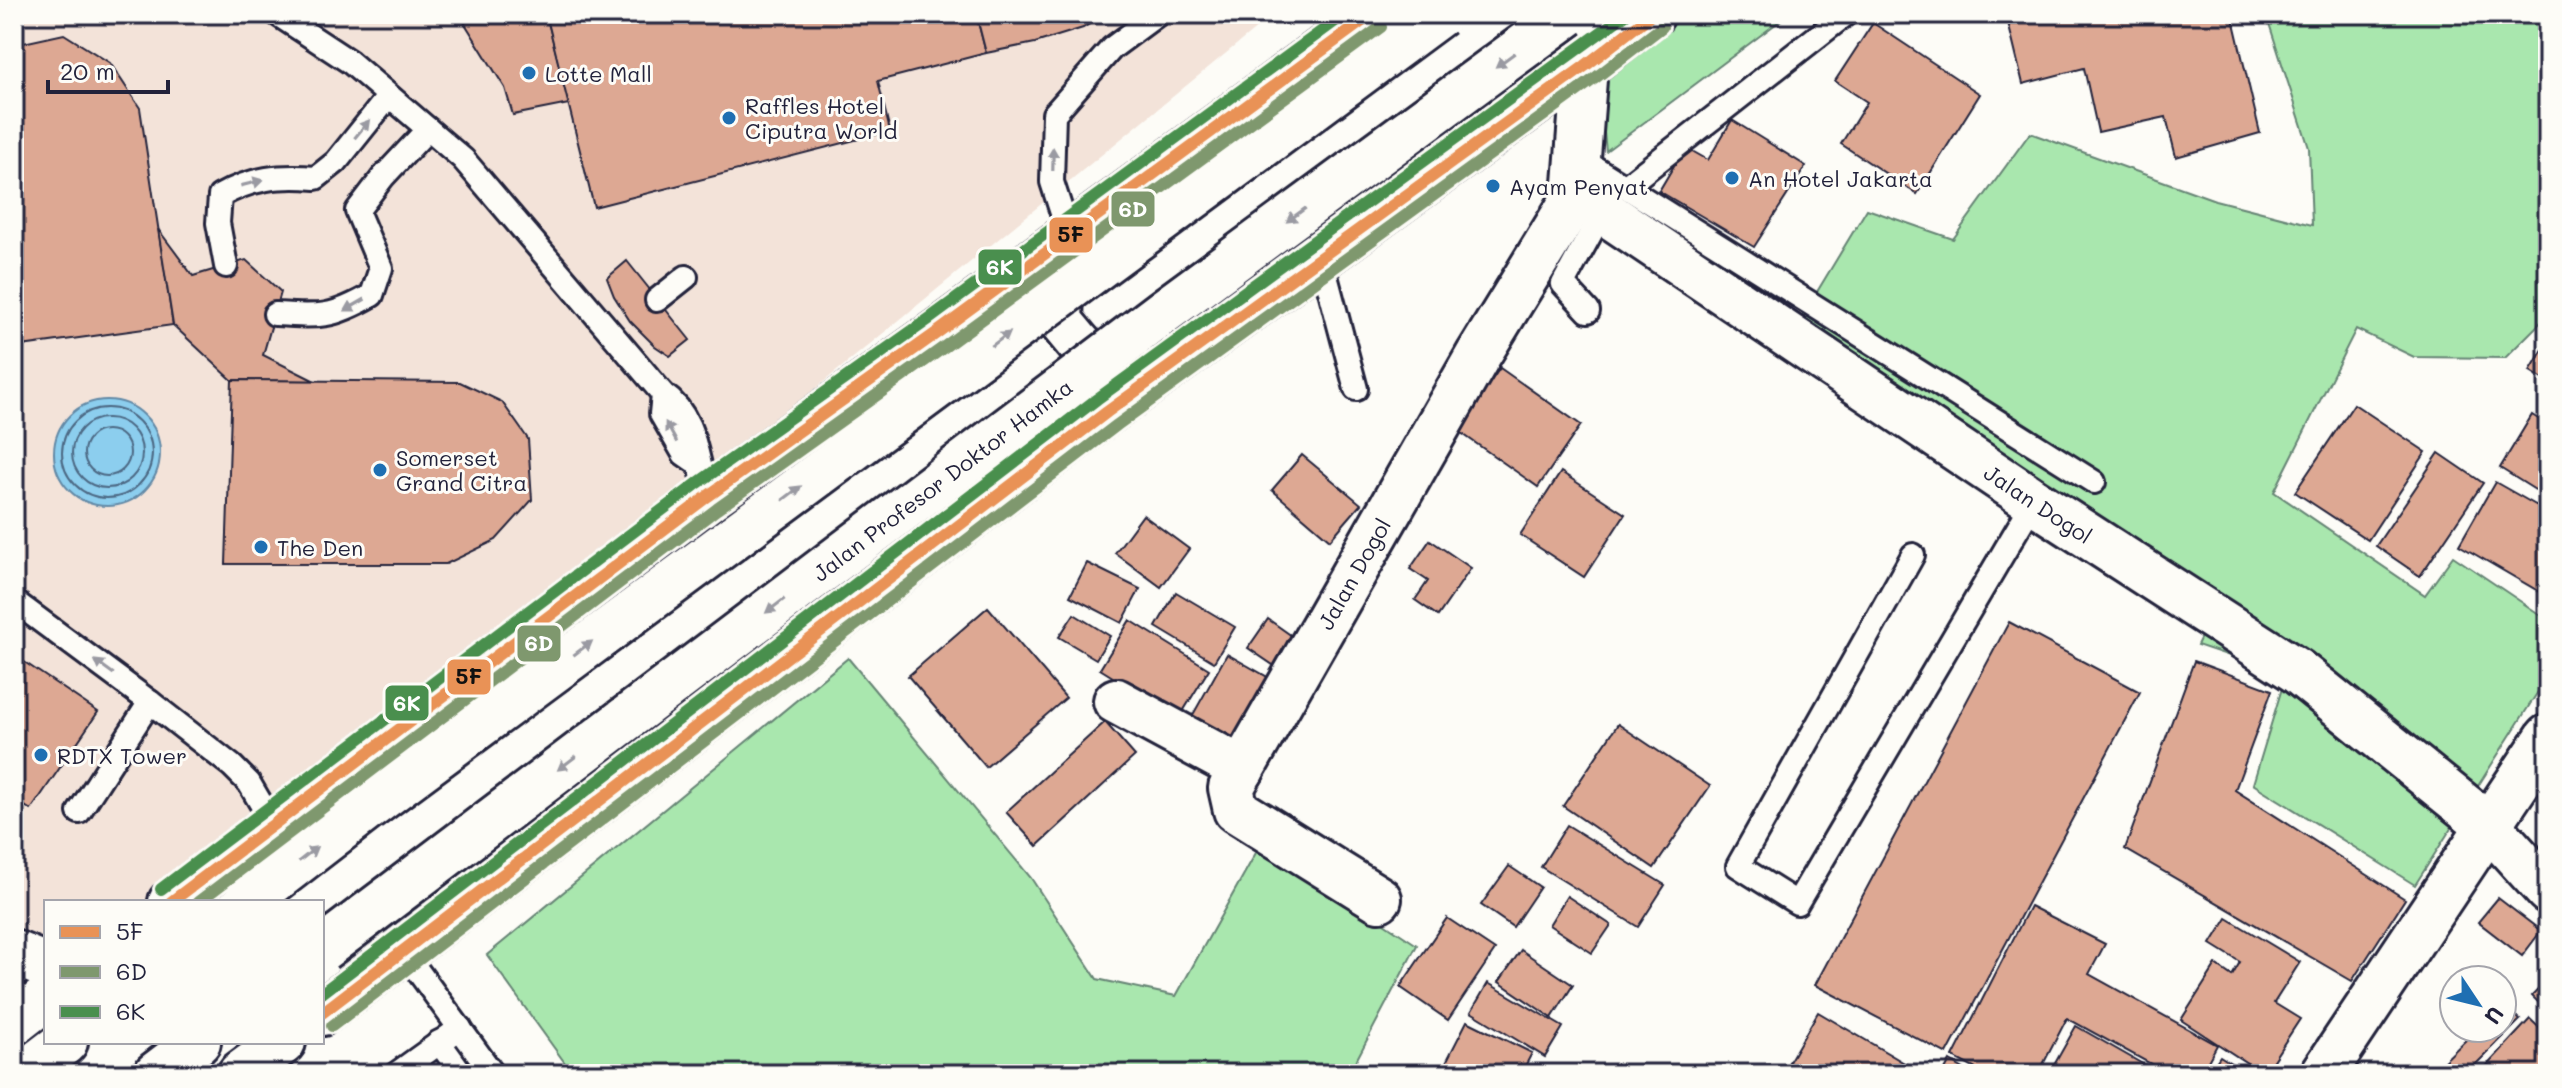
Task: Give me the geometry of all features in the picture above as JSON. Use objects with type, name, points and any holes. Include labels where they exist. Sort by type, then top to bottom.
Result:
[{"type":"main road","points":[[174,900],[273,824],[702,479],[938,332],[1372,14]]},
{"type":"main road","points":[[249,900],[364,811],[1440,14]]},
{"type":"main road","name":"Jalan Profesor Doktor Hamka","points":[[324,947],[1163,312],[1568,14]]},
{"type":"main road","points":[[324,1012],[1166,368],[1585,66],[1652,14]]},
{"type":"main road","name":"Jalan Dogol","points":[[1379,899],[1236,810],[1231,788],[1479,354],[1596,188],[1585,66]]},
{"type":"main road","name":"Jalan Dogol","points":[[1596,188],[2034,501],[2297,671],[2489,826],[2548,891]]},
{"type":"main road","points":[[1076,229],[1065,266],[1060,321],[1093,360],[1116,368],[1166,368]]},
{"type":"main road","points":[[1116,701],[1242,769]]},
{"type":"main road","points":[[2323,1074],[2548,737]]},
{"type":"main road","points":[[14,953],[44,965]]},
{"type":"main road","points":[[14,1023],[44,1000]]},
{"type":"main road","points":[[23,1074],[62,1044]]},
{"type":"main road","points":[[156,1074],[195,1044]]},
{"type":"main road","points":[[240,1074],[280,1044]]},
{"type":"lane","points":[[277,14],[350,62],[463,159],[622,328],[663,394],[674,402],[689,427],[697,445],[702,479]]},
{"type":"lane","points":[[1076,229],[1052,182],[1054,114],[1112,48],[1158,14]]},
{"type":"lane","points":[[1588,311],[1563,284],[1596,188],[1846,14]]},
{"type":"lane","points":[[226,266],[218,223],[220,196],[244,183],[289,175],[316,178],[336,162],[389,96]]},
{"type":"lane","points":[[275,314],[313,317],[343,312],[372,295],[381,268],[357,211],[383,177],[428,129]]},
{"type":"lane","points":[[1596,188],[2094,482]]},
{"type":"lane","points":[[1321,257],[1356,389]]},
{"type":"lane","points":[[657,300],[686,277]]},
{"type":"lane","points":[[1913,555],[1738,866],[1797,903],[2034,501]]},
{"type":"lane","points":[[14,601],[232,766],[249,783],[273,824]]},
{"type":"lane","points":[[79,812],[150,702]]},
{"type":"lane","points":[[404,952],[493,1074]]},
{"type":"lane","points":[[396,1074],[460,1028]]},
{"type":"lane","points":[[439,1042],[462,1074]]},
{"type":"shaded area","points":[[14,14],[1274,14],[717,469],[322,772],[147,900],[44,900],[44,975],[14,997]]},
{"type":"green space","points":[[1671,14],[1789,14],[1606,151],[1598,79]]},
{"type":"green space","points":[[2266,14],[2548,14],[2548,315],[2505,358],[2414,357],[2356,329],[2274,492],[2425,595],[2453,556],[2548,620],[2548,676],[2415,885],[2253,784],[2286,675],[2197,645],[2214,610],[1800,320],[1867,209],[1953,239],[2030,133],[2215,200],[2312,225],[2309,148]]},
{"type":"green space","points":[[848,658],[1031,878],[1097,979],[1176,996],[1262,842],[1417,945],[1349,1074],[573,1074],[487,955]]},
{"type":"water","points":[[107,400],[127,404],[145,415],[156,433],[160,453],[156,473],[145,491],[127,502],[107,506],[87,502],[69,491],[58,473],[54,453],[58,433],[69,415],[87,404]]},
{"type":"building","name":"Lotte Mall","points":[[459,14],[546,14],[569,104],[513,115],[505,88]]},
{"type":"building","name":"Raffles Hotel Ciputra World","points":[[546,14],[976,14],[986,53],[878,81],[890,131],[594,207]]},
{"type":"building","points":[[976,14],[1105,14],[1083,28],[1035,43],[986,53]]},
{"type":"building","points":[[2006,14],[2232,14],[2260,133],[2176,157],[2166,117],[2098,132],[2084,68],[2023,84]]},
{"type":"building","points":[[1873,23],[1980,94],[1917,194],[1841,144],[1867,102],[1835,81]]},
{"type":"building","points":[[64,34],[110,63],[140,108],[173,325],[14,347],[14,45]]},
{"type":"building","name":"An Hotel Jakarta","points":[[1732,120],[1806,166],[1754,247],[1659,191],[1685,147],[1708,160]]},
{"type":"building","points":[[158,229],[193,276],[246,260],[281,292],[263,355],[315,381],[232,380],[173,325]]},
{"type":"building","points":[[627,261],[690,340],[670,356],[630,321],[614,296],[607,278]]},
{"type":"building","points":[[2548,341],[2548,382],[2530,371]]},
{"type":"building","points":[[1500,368],[1581,425],[1538,487],[1457,430]]},
{"type":"building","name":"Somerset Grand Citra","points":[[232,380],[460,382],[502,402],[528,439],[532,500],[496,540],[446,564],[226,564]]},
{"type":"building","points":[[2354,404],[2426,452],[2368,540],[2295,492]]},
{"type":"building","points":[[2532,415],[2548,425],[2548,498],[2500,468]]},
{"type":"building","points":[[2439,453],[2483,483],[2420,576],[2376,546]]},
{"type":"building","points":[[1302,455],[1361,504],[1330,540],[1272,490]]},
{"type":"building","points":[[1561,472],[1625,514],[1584,577],[1520,535]]},
{"type":"building","points":[[2495,482],[2548,512],[2548,577],[2540,592],[2459,545]]},
{"type":"building","points":[[1143,515],[1189,549],[1161,587],[1115,553]]},
{"type":"building","points":[[1430,540],[1471,568],[1438,616],[1415,600],[1428,581],[1410,569]]},
{"type":"building","points":[[1087,563],[1140,589],[1122,623],[1070,596]]},
{"type":"building","points":[[1176,592],[1235,627],[1214,662],[1156,627]]},
{"type":"building","points":[[988,607],[1066,698],[986,767],[908,676]]},
{"type":"building","points":[[1074,614],[1110,636],[1096,659],[1059,637]]},
{"type":"building","points":[[1268,619],[1306,646],[1286,674],[1248,648]]},
{"type":"building","points":[[1130,620],[1209,669],[1179,718],[1100,669]]},
{"type":"building","points":[[2009,622],[2140,692],[1947,1054],[1815,985]]},
{"type":"building","points":[[1227,654],[1278,683],[1242,749],[1190,720]]},
{"type":"building","name":"RDTX Tower","points":[[14,655],[98,712],[31,810],[14,799]]},
{"type":"building","points":[[2194,661],[2272,690],[2235,790],[2405,899],[2352,981],[2125,849]]},
{"type":"building","points":[[1105,722],[1135,756],[1037,846],[1006,812]]},
{"type":"building","points":[[1618,724],[1710,786],[1654,868],[1563,806]]},
{"type":"building","points":[[1567,825],[1665,885],[1638,927],[1541,867]]},
{"type":"building","points":[[1509,866],[1540,887],[1513,927],[1481,905]]},
{"type":"building","points":[[1567,896],[1611,925],[1592,953],[1549,925]]},
{"type":"building","points":[[2498,898],[2541,931],[2522,956],[2478,922]]},
{"type":"building","points":[[2030,906],[2105,944],[2089,974],[2217,1045],[2201,1074],[2169,1074],[2067,1018],[2038,1074],[1985,1074],[1953,1057]]},
{"type":"building","points":[[1447,918],[1495,950],[1448,1020],[1400,987]]},
{"type":"building","points":[[2227,918],[2300,962],[2274,1003],[2300,1019],[2264,1074],[2181,1020],[2216,965],[2232,976],[2240,962],[2211,944]]},
{"type":"building","points":[[1521,950],[1573,985],[1552,1018],[1499,982]]},
{"type":"building","points":[[2548,979],[2548,1012],[2532,996]]},
{"type":"building","points":[[1488,983],[1563,1027],[1545,1057],[1471,1012]]},
{"type":"building","points":[[1818,1012],[1923,1074],[1782,1074]]},
{"type":"building","points":[[2530,1019],[2548,1036],[2548,1074],[2479,1074],[2507,1044],[2518,1044],[2518,1032]]},
{"type":"building","points":[[1467,1021],[1532,1053],[1521,1074],[1440,1074]]},
{"type":"building","points":[[2076,1026],[2160,1074],[2049,1074]]},
{"type":"building","points":[[2462,1044],[2496,1044],[2466,1074],[2431,1074]]},
{"type":"building","points":[[2220,1056],[2248,1074],[2208,1074]]},
{"type":"building","points":[[1950,1061],[1972,1074],[1943,1074]]},
{"type":"transit line","name":"6K","points":[[161,889],[698,483],[929,319],[1345,14]]},
{"type":"transit line","name":"5F","points":[[174,900],[708,496],[1372,14]]},
{"type":"transit line","name":"6K","points":[[324,991],[1097,399],[1626,14]]},
{"type":"transit line","name":"5F","points":[[324,1011],[1107,412],[1585,66],[1652,14]]},
{"type":"transit line","name":"6D","points":[[201,900],[717,509],[1381,27]]},
{"type":"transit line","name":"6D","points":[[332,1026],[1117,425],[1662,27]]},
{"type":"place","name":"Lotte Mall","points":[[529,73]]},
{"type":"place","name":"Raffles Hotel Ciputra World","points":[[729,118]]},
{"type":"place","name":"An Hotel Jakarta","points":[[1732,178]]},
{"type":"place","name":"Ayam Penyat","points":[[1493,186]]},
{"type":"place","name":"Somerset Grand Citra","points":[[380,470]]},
{"type":"place","name":"The Den","points":[[261,547]]},
{"type":"place","name":"RDTX Tower","points":[[41,755]]}]
